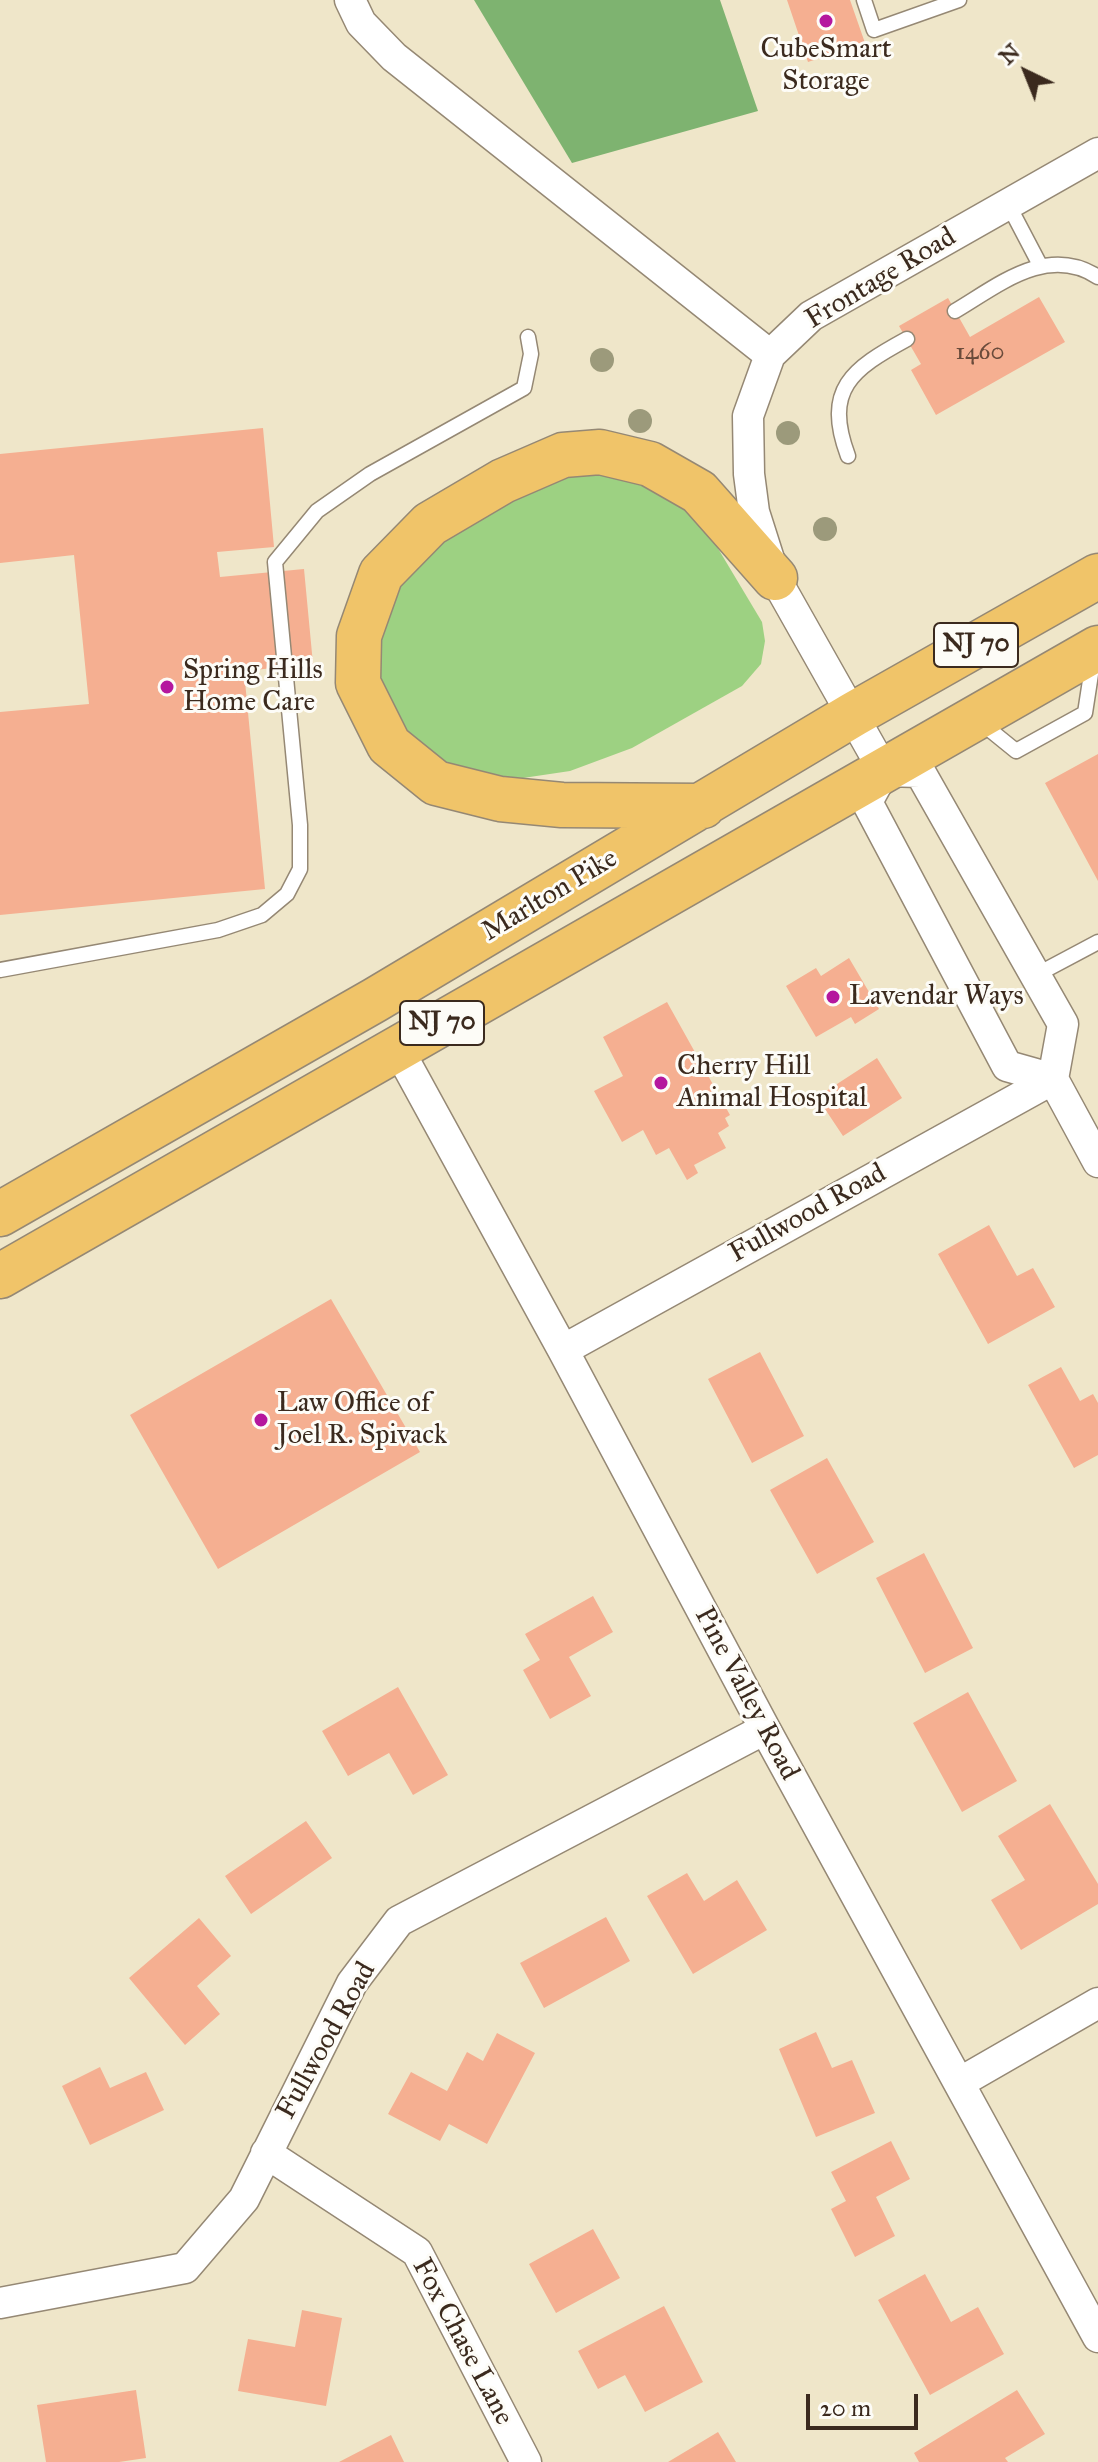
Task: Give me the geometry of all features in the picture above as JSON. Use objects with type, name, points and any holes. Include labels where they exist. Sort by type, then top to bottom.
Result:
[{"type":"highway","points":[[703,806],[562,805],[500,799],[436,783],[389,745],[358,683],[359,636],[381,574],[430,524],[503,481],[563,455],[600,452],[650,464],[699,492],[775,578]]},
{"type":"highway","name":"Marlton Pike","points":[[0,1214],[375,1000],[854,714],[1098,576]]},
{"type":"highway","name":"Marlton Pike","points":[[0,1276],[1096,649]]},
{"type":"street","points":[[350,0],[361,23],[394,57],[770,355]]},
{"type":"street","name":"Frontage Road","points":[[884,771],[775,578],[754,512],[749,474],[748,416],[770,355],[811,316],[1098,153]]},
{"type":"street","points":[[1053,1079],[1007,1066],[867,802],[884,771],[920,772],[1063,1024],[1053,1079],[1098,1162]]},
{"type":"street","name":"Pine Valley Road","points":[[398,1049],[1098,2337]]},
{"type":"street","name":"Fullwood Road","points":[[563,1350],[1053,1079]]},
{"type":"street","name":"Fullwood Road","points":[[0,2303],[185,2268],[244,2199],[352,1983],[399,1921],[765,1729]]},
{"type":"street","points":[[959,2083],[1098,2003]]},
{"type":"street","name":"Fox Chase Lane","points":[[266,2153],[417,2252],[526,2462]]},
{"type":"lane","points":[[864,0],[874,30],[959,0]]},
{"type":"lane","points":[[1008,204],[1040,265]]},
{"type":"lane","points":[[955,311],[1040,265],[1061,264],[1083,268],[1098,277]]},
{"type":"lane","points":[[0,970],[218,930],[262,915],[287,894],[300,869],[300,825],[275,562],[317,511],[370,474],[524,388],[531,354],[528,337]]},
{"type":"lane","points":[[848,456],[838,430],[840,401],[850,379],[865,362],[907,339]]},
{"type":"lane","points":[[1036,975],[1098,942]]},
{"type":"green space","points":[[474,0],[720,0],[758,111],[572,163]]},
{"type":"green space","points":[[570,473],[625,473],[698,515],[762,622],[765,641],[761,664],[742,686],[632,748],[570,771],[523,778],[480,775],[447,764],[401,727],[382,686],[377,638],[407,568],[432,545],[542,482]]},
{"type":"building","name":"CubeSmart Storage","points":[[787,0],[850,0],[865,43],[808,62]]},
{"type":"building","points":[[1039,297],[1065,342],[936,415],[911,370],[921,364],[899,326],[948,298],[970,337]]},
{"type":"building","name":"Spring Hills Home Care","points":[[263,428],[274,547],[217,552],[220,577],[304,569],[313,664],[244,671],[265,889],[0,915],[0,712],[89,704],[74,555],[0,563],[0,454]]},
{"type":"building","points":[[1098,754],[1098,881],[1045,783]]},
{"type":"building","name":"Lavendar Ways","points":[[849,958],[879,1009],[855,1024],[851,1017],[816,1037],[786,986],[816,968],[821,976]]},
{"type":"building","name":"Cherry Hill Animal Hospital","points":[[667,1002],[730,1115],[725,1118],[729,1126],[718,1133],[726,1148],[694,1165],[698,1173],[687,1180],[669,1148],[656,1155],[643,1130],[622,1142],[594,1091],[623,1076],[603,1037]]},
{"type":"building","points":[[877,1058],[902,1098],[843,1136],[817,1097]]},
{"type":"building","points":[[989,1225],[1017,1276],[1033,1268],[1055,1307],[988,1344],[938,1254]]},
{"type":"building","points":[[331,1299],[420,1452],[218,1569],[130,1415]]},
{"type":"building","points":[[760,1352],[804,1436],[752,1463],[708,1379]]},
{"type":"building","points":[[1061,1367],[1080,1401],[1093,1394],[1098,1403],[1098,1455],[1074,1468],[1028,1385]]},
{"type":"building","points":[[827,1458],[874,1542],[817,1574],[770,1490]]},
{"type":"building","points":[[924,1553],[973,1648],[925,1673],[876,1578]]},
{"type":"building","points":[[593,1596],[613,1632],[569,1657],[591,1696],[550,1719],[523,1670],[540,1660],[525,1634]]},
{"type":"building","points":[[398,1687],[448,1775],[413,1795],[389,1753],[348,1776],[322,1731]]},
{"type":"building","points":[[968,1692],[1017,1781],[962,1812],[913,1723]]},
{"type":"building","points":[[1050,1804],[1098,1884],[1098,1904],[1021,1950],[991,1900],[1025,1880],[998,1836]]},
{"type":"building","points":[[306,1821],[332,1858],[251,1914],[225,1876]]},
{"type":"building","points":[[687,1873],[704,1901],[737,1880],[767,1930],[693,1974],[647,1896]]},
{"type":"building","points":[[606,1917],[630,1961],[544,2008],[520,1963]]},
{"type":"building","points":[[199,1918],[231,1956],[197,1986],[220,2014],[185,2045],[129,1978]]},
{"type":"building","points":[[816,2032],[832,2068],[852,2060],[875,2113],[816,2137],[779,2049]]},
{"type":"building","points":[[497,2033],[535,2053],[487,2144],[449,2124],[440,2141],[388,2114],[411,2072],[447,2091],[467,2052],[483,2061]]},
{"type":"building","points":[[100,2067],[110,2088],[146,2072],[164,2110],[90,2145],[62,2086]]},
{"type":"building","points":[[891,2141],[910,2179],[876,2197],[895,2236],[855,2257],[831,2209],[846,2201],[831,2172]]},
{"type":"building","points":[[593,2229],[620,2278],[556,2313],[529,2264]]},
{"type":"building","points":[[925,2274],[951,2322],[978,2307],[1004,2354],[930,2395],[878,2300]]},
{"type":"building","points":[[664,2306],[703,2382],[645,2412],[625,2375],[598,2389],[578,2351]]},
{"type":"building","points":[[302,2310],[342,2318],[326,2406],[238,2391],[248,2339],[295,2347]]},
{"type":"building","points":[[136,2390],[146,2458],[119,2462],[46,2462],[37,2405]]},
{"type":"building","points":[[1017,2390],[1045,2434],[1005,2458],[1008,2462],[919,2462],[914,2453]]},
{"type":"building","points":[[718,2432],[736,2462],[668,2462]]},
{"type":"building","points":[[391,2435],[404,2462],[339,2462]]},
{"type":"place","name":"CubeSmart Storage","points":[[826,21]]},
{"type":"place","name":"Spring Hills Home Care","points":[[167,687]]},
{"type":"place","name":"Lavendar Ways","points":[[833,997]]},
{"type":"place","name":"Cherry Hill Animal Hospital","points":[[661,1083]]},
{"type":"place","name":"Law Office of Joel R. Spivack","points":[[261,1420]]}]
